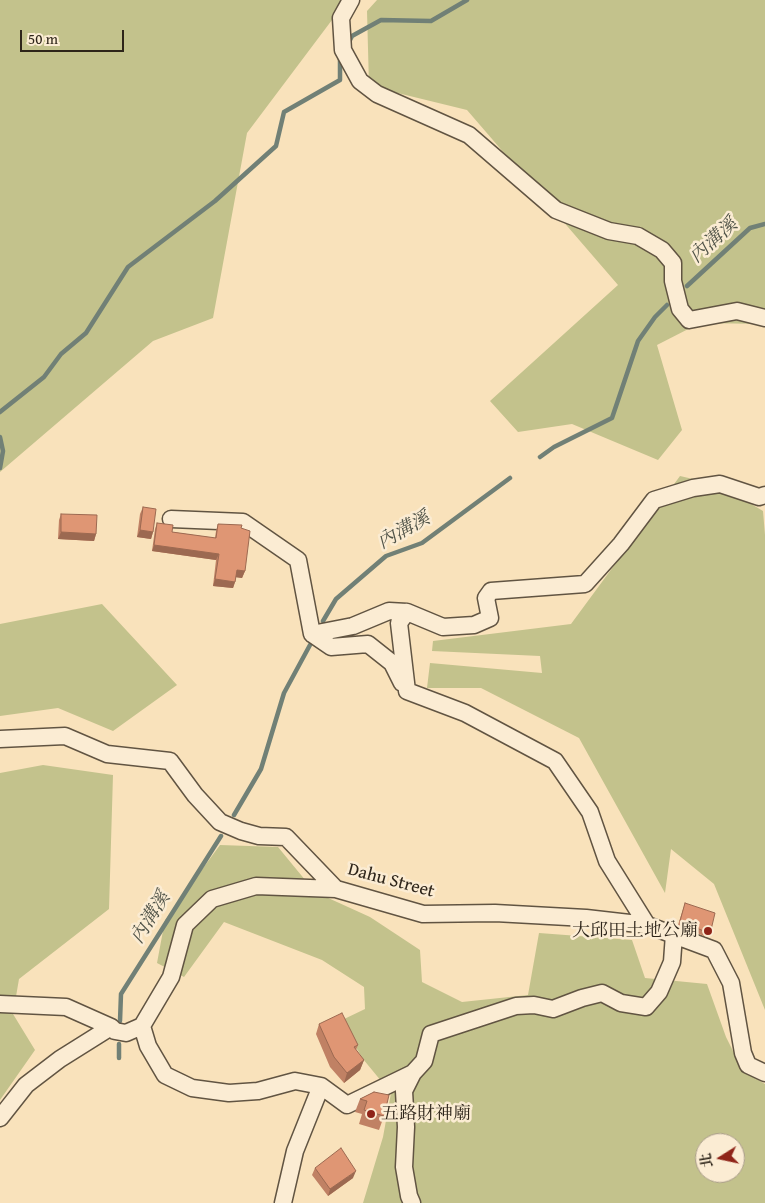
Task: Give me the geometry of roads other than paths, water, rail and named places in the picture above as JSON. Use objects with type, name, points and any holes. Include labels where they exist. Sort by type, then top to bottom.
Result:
[{"type":"street","points":[[351,0],[341,18],[343,50],[360,81],[377,94],[468,135],[556,210],[609,231],[638,236],[662,250],[673,263],[673,281],[680,309],[689,320],[737,311],[765,318]]},
{"type":"street","points":[[312,634],[352,626],[389,611],[407,612],[443,628],[474,625],[490,618],[486,598],[491,591],[585,584],[621,544],[654,500],[693,488],[720,484],[759,497],[765,495]]},
{"type":"street","points":[[171,519],[243,522],[298,560],[312,634],[331,647],[368,644],[392,663],[407,691],[465,713],[555,762],[590,812],[607,862],[647,925]]},
{"type":"street","points":[[407,612],[399,623],[407,691]]},
{"type":"street","name":"Dahu Street","points":[[0,739],[65,736],[107,754],[170,761],[195,795],[220,822],[259,836],[286,837],[336,889],[423,914],[495,913],[586,918],[647,925],[714,950],[731,983],[743,1053],[748,1065],[765,1073]]},
{"type":"street","points":[[0,1004],[66,1007],[111,1027],[115,1031],[126,1033],[142,1026],[171,977],[185,925],[212,899],[256,886],[336,889]]},
{"type":"street","points":[[412,1203],[404,1167],[406,1127],[404,1091],[413,1073],[424,1061],[431,1034],[464,1025],[496,1011],[534,1005],[553,1009],[602,993],[621,1003],[646,1007],[659,992],[672,962],[674,934]]},
{"type":"street","points":[[142,1026],[148,1046],[165,1075],[192,1088],[229,1093],[258,1091],[295,1081],[321,1086],[347,1105],[413,1073]]},
{"type":"street","points":[[0,1118],[26,1085],[60,1059],[111,1027]]},
{"type":"street","points":[[283,1203],[295,1151],[321,1086]]},
{"type":"waterway","points":[[350,40],[352,36],[381,20],[431,21],[467,0]]},
{"type":"waterway","points":[[0,412],[44,377],[61,354],[86,333],[128,267],[215,201],[276,146],[284,112],[340,80],[340,58]]},
{"type":"waterway","name":"內溝溪","points":[[687,286],[750,228],[765,224]]},
{"type":"waterway","name":"內溝溪","points":[[540,457],[554,447],[612,418],[638,341],[655,317],[667,305]]},
{"type":"waterway","points":[[0,437],[3,451],[0,468]]},
{"type":"waterway","name":"內溝溪","points":[[323,621],[336,599],[386,556],[422,543],[510,478]]},
{"type":"waterway","name":"內溝溪","points":[[234,815],[261,769],[284,693],[310,645]]},
{"type":"waterway","name":"內溝溪","points":[[120,1021],[121,994],[221,836]]},
{"type":"waterway","name":"內溝溪","points":[[119,1044],[119,1058]]},
{"type":"place","name":"大邱田土地公廟","points":[[708,931]]},
{"type":"place","name":"五路財神廟","points":[[371,1114]]}]
